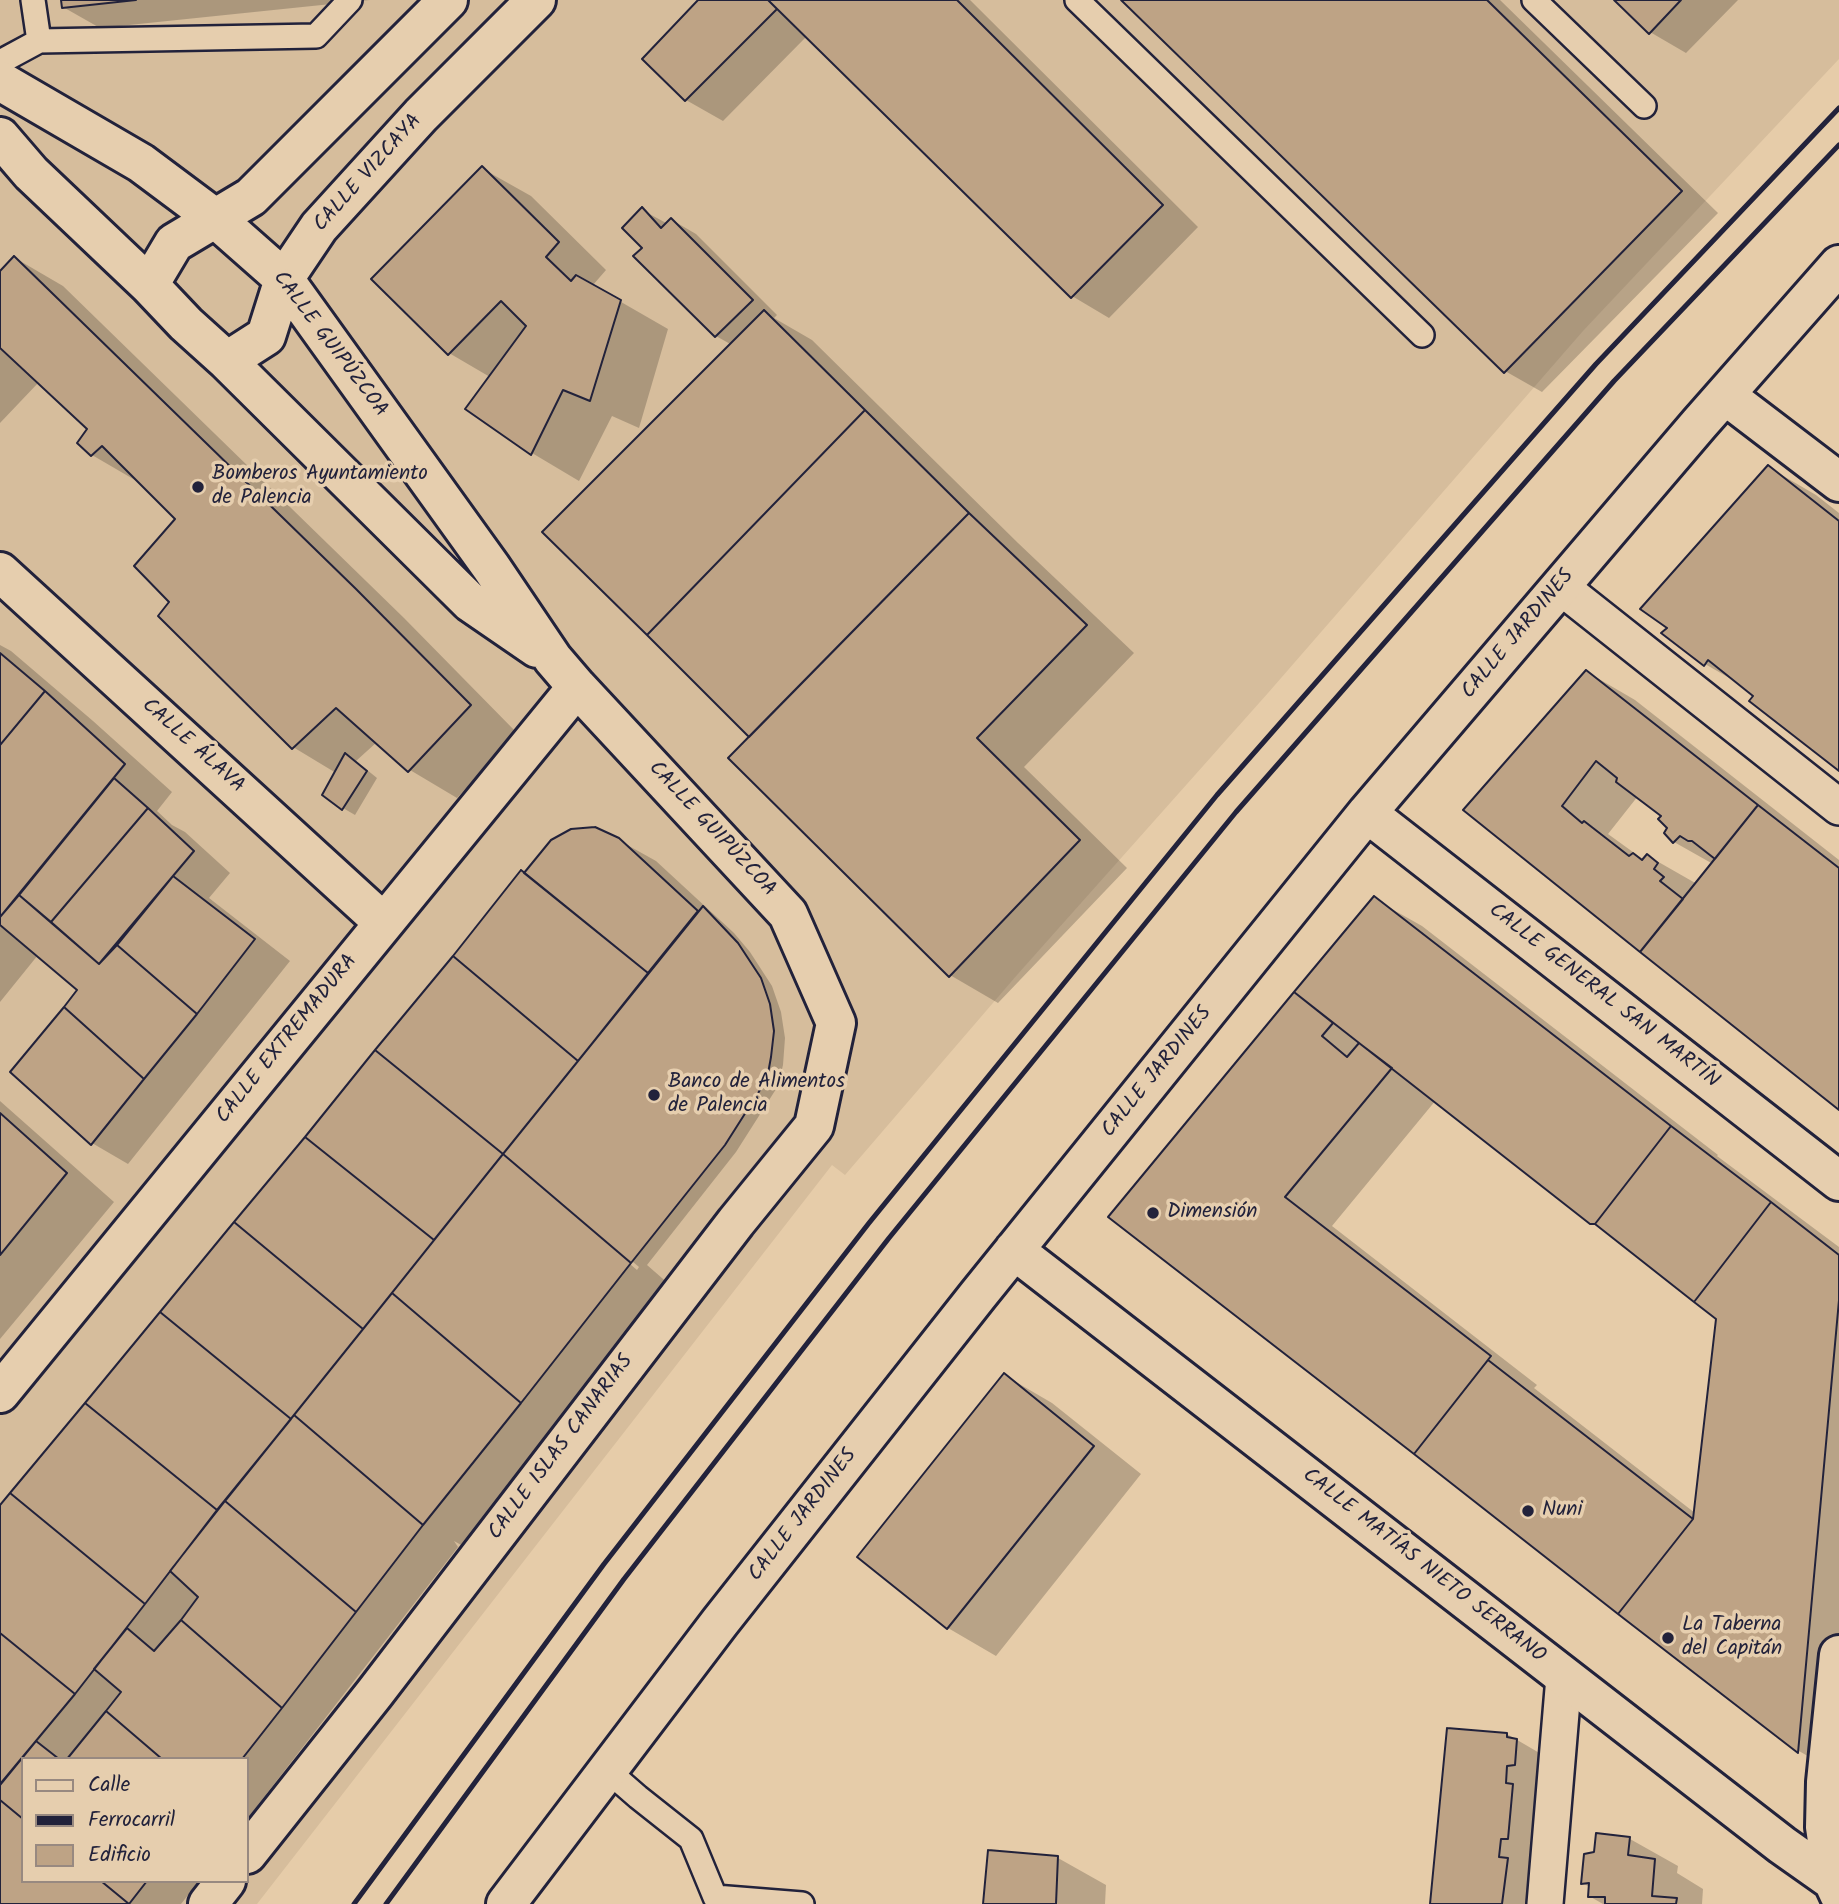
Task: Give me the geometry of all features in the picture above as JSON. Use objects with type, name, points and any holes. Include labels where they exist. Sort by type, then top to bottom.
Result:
[{"type":"street","points":[[149,285],[174,243],[251,197],[448,0]]},
{"type":"street","name":"CALLE VIZCAYA","points":[[227,361],[266,336],[284,279],[319,227],[421,115],[536,0]]},
{"type":"street","name":"CALLE GUIPÚZCOA","points":[[0,80],[141,163],[216,219],[284,279],[565,673],[788,914],[836,1023]]},
{"type":"street","name":"CALLE GUIPÚZCOA","points":[[0,137],[32,173],[227,361],[470,602],[565,673]]},
{"type":"street","name":"CALLE JARDINES","points":[[506,1904],[720,1622],[1014,1250],[1367,813],[1839,265]]},
{"type":"street","points":[[1725,395],[1839,482]]},
{"type":"street","name":"CALLE ÁLAVA","points":[[0,572],[384,923]]},
{"type":"street","points":[[1561,587],[1839,807]]},
{"type":"street","name":"CALLE EXTREMADURA","points":[[0,1393],[384,923],[565,673]]},
{"type":"street","name":"CALLE GENERAL SAN MARTÍN","points":[[1367,813],[1839,1181]]},
{"type":"street","name":"CALLE ISLAS CANARIAS","points":[[248,1853],[391,1672],[736,1222],[814,1126],[836,1023]]},
{"type":"street","name":"CALLE MATÍAS NIETO SERRANO","points":[[1014,1250],[1836,1887]]},
{"type":"street","points":[[1836,1887],[1825,1827],[1826,1782],[1839,1656]]},
{"type":"street","points":[[1545,1904],[1564,1677]]},
{"type":"street","points":[[208,1904],[224,1883]]},
{"type":"lane","points":[[33,0],[38,41]]},
{"type":"lane","points":[[0,62],[38,41],[316,36],[350,0]]},
{"type":"lane","points":[[1077,0],[1422,335]]},
{"type":"lane","points":[[1534,0],[1644,106]]},
{"type":"lane","points":[[607,1770],[691,1839],[715,1897],[802,1904]]},
{"type":"shaded area","points":[[0,0],[1839,0],[1839,59],[1583,331],[1268,693],[1017,975],[845,1175],[832,1165],[257,1904],[0,1904]]},
{"type":"building","points":[[61,0],[136,0],[62,8]]},
{"type":"building","points":[[698,0],[768,0],[777,9],[685,101],[642,59]]},
{"type":"building","points":[[768,0],[957,0],[1163,205],[1071,298]]},
{"type":"building","points":[[1121,0],[1487,0],[1682,191],[1504,373]]},
{"type":"building","points":[[1614,0],[1681,0],[1649,34]]},
{"type":"building","points":[[482,166],[559,242],[546,257],[571,281],[576,275],[621,300],[590,401],[563,390],[531,455],[465,409],[526,326],[501,301],[448,355],[371,279]]},
{"type":"building","points":[[642,207],[661,228],[671,218],[753,300],[715,337],[633,256],[642,248],[622,228]]},
{"type":"building","name":"Bomberos Ayuntamiento de Palencia","points":[[14,256],[356,589],[471,705],[408,772],[336,708],[292,749],[158,616],[169,602],[134,566],[175,519],[102,446],[91,456],[77,443],[87,429],[0,348],[0,271]]},
{"type":"building","points":[[764,310],[865,410],[647,635],[542,532]]},
{"type":"building","points":[[865,410],[969,513],[749,737],[647,635]]},
{"type":"building","points":[[1768,465],[1839,521],[1839,771],[1749,701],[1753,696],[1708,660],[1704,666],[1661,633],[1667,628],[1640,609]]},
{"type":"building","points":[[969,513],[1087,625],[977,738],[1080,840],[949,977],[728,758]]},
{"type":"building","points":[[0,653],[45,691],[0,745]]},
{"type":"building","points":[[1586,670],[1758,805],[1715,859],[1692,841],[1680,836],[1673,843],[1664,833],[1667,828],[1658,819],[1661,816],[1616,782],[1617,778],[1596,761],[1562,806],[1629,856],[1633,853],[1642,860],[1647,854],[1658,863],[1654,869],[1664,877],[1660,881],[1683,899],[1640,952],[1463,810]]},
{"type":"building","points":[[45,691],[125,764],[0,917],[0,745]]},
{"type":"building","points":[[345,753],[367,771],[342,810],[322,795]]},
{"type":"building","points":[[114,778],[148,808],[51,922],[19,895]]},
{"type":"building","points":[[1758,805],[1839,868],[1839,1110],[1640,952]]},
{"type":"building","points":[[148,808],[194,851],[99,964],[51,922]]},
{"type":"building","points":[[595,827],[619,838],[698,911],[648,973],[524,873],[551,840],[571,829]]},
{"type":"building","points":[[521,870],[648,973],[578,1061],[453,956]]},
{"type":"building","points":[[173,876],[255,939],[197,1014],[117,945]]},
{"type":"building","points":[[19,895],[99,964],[117,945],[197,1014],[144,1079],[64,1007],[77,990],[0,925],[0,917]]},
{"type":"building","points":[[1374,896],[1671,1126],[1595,1224],[1590,1224],[1294,992]]},
{"type":"building","name":"Banco de Alimentos de Palencia","points":[[703,906],[738,943],[761,978],[770,1004],[774,1031],[767,1079],[725,1145],[631,1263],[503,1154]]},
{"type":"building","points":[[453,956],[578,1061],[503,1154],[375,1050]]},
{"type":"building","points":[[1294,992],[1333,1023],[1322,1036],[1347,1057],[1359,1043],[1392,1068],[1285,1197],[1491,1356],[1414,1454],[1108,1217]]},
{"type":"building","points":[[64,1007],[144,1079],[91,1145],[10,1072]]},
{"type":"building","points":[[375,1050],[503,1154],[434,1240],[305,1137]]},
{"type":"building","points":[[0,1113],[67,1173],[0,1255]]},
{"type":"building","points":[[1671,1126],[1771,1202],[1694,1302],[1595,1224]]},
{"type":"building","points":[[305,1137],[434,1240],[363,1329],[234,1222]]},
{"type":"building","points":[[503,1154],[631,1263],[521,1403],[392,1293]]},
{"type":"building","points":[[1771,1202],[1839,1255],[1839,1300],[1798,1753],[1618,1614],[1693,1519],[1716,1319],[1694,1302]]},
{"type":"building","points":[[234,1222],[363,1329],[291,1419],[160,1312]]},
{"type":"building","points":[[392,1293],[521,1403],[423,1525],[294,1415]]},
{"type":"building","points":[[160,1312],[291,1419],[217,1510],[85,1403]]},
{"type":"building","points":[[1488,1360],[1693,1519],[1618,1614],[1414,1454]]},
{"type":"building","points":[[1004,1373],[1094,1446],[947,1629],[857,1557]]},
{"type":"building","points":[[85,1403],[217,1510],[145,1604],[10,1493]]},
{"type":"building","points":[[294,1415],[423,1525],[356,1612],[225,1501]]},
{"type":"building","points":[[10,1493],[145,1604],[75,1694],[0,1633],[0,1505]]},
{"type":"building","points":[[225,1501],[356,1612],[282,1708],[181,1620],[198,1597],[170,1571]]},
{"type":"building","points":[[181,1620],[282,1708],[244,1757],[160,1757],[106,1711],[121,1692],[94,1669],[127,1628],[154,1651]]},
{"type":"building","points":[[0,1633],[75,1694],[0,1782]]},
{"type":"building","points":[[106,1711],[160,1757],[69,1757]]},
{"type":"building","points":[[1447,1728],[1507,1733],[1507,1737],[1517,1739],[1515,1765],[1507,1766],[1506,1783],[1513,1784],[1508,1839],[1501,1839],[1499,1857],[1508,1858],[1502,1904],[1430,1904]]},
{"type":"building","points":[[36,1741],[56,1757],[23,1757]]},
{"type":"building","points":[[21,1759],[21,1817],[0,1800],[0,1785]]},
{"type":"building","points":[[0,1800],[21,1817],[21,1883],[103,1883],[129,1904],[0,1904]]},
{"type":"building","points":[[1596,1833],[1630,1837],[1628,1855],[1655,1859],[1652,1896],[1677,1898],[1676,1904],[1605,1904],[1605,1897],[1588,1897],[1589,1883],[1581,1884],[1584,1854],[1594,1852]]},
{"type":"building","points":[[988,1850],[1058,1856],[1056,1904],[983,1904]]},
{"type":"building","points":[[103,1883],[145,1883],[129,1904]]},
{"type":"railway","points":[[354,1904],[604,1564],[869,1223],[1217,795],[1596,364],[1839,108]]},
{"type":"railway","points":[[386,1904],[624,1579],[889,1238],[1236,812],[1614,381],[1839,145]]},
{"type":"place","name":"Bomberos Ayuntamiento de Palencia","points":[[198,487]]},
{"type":"place","name":"Banco de Alimentos de Palencia","points":[[654,1095]]},
{"type":"place","name":"Dimensión","points":[[1153,1213]]},
{"type":"place","name":"Nuni","points":[[1528,1511]]},
{"type":"place","name":"La Taberna del Capitán","points":[[1668,1638]]}]
